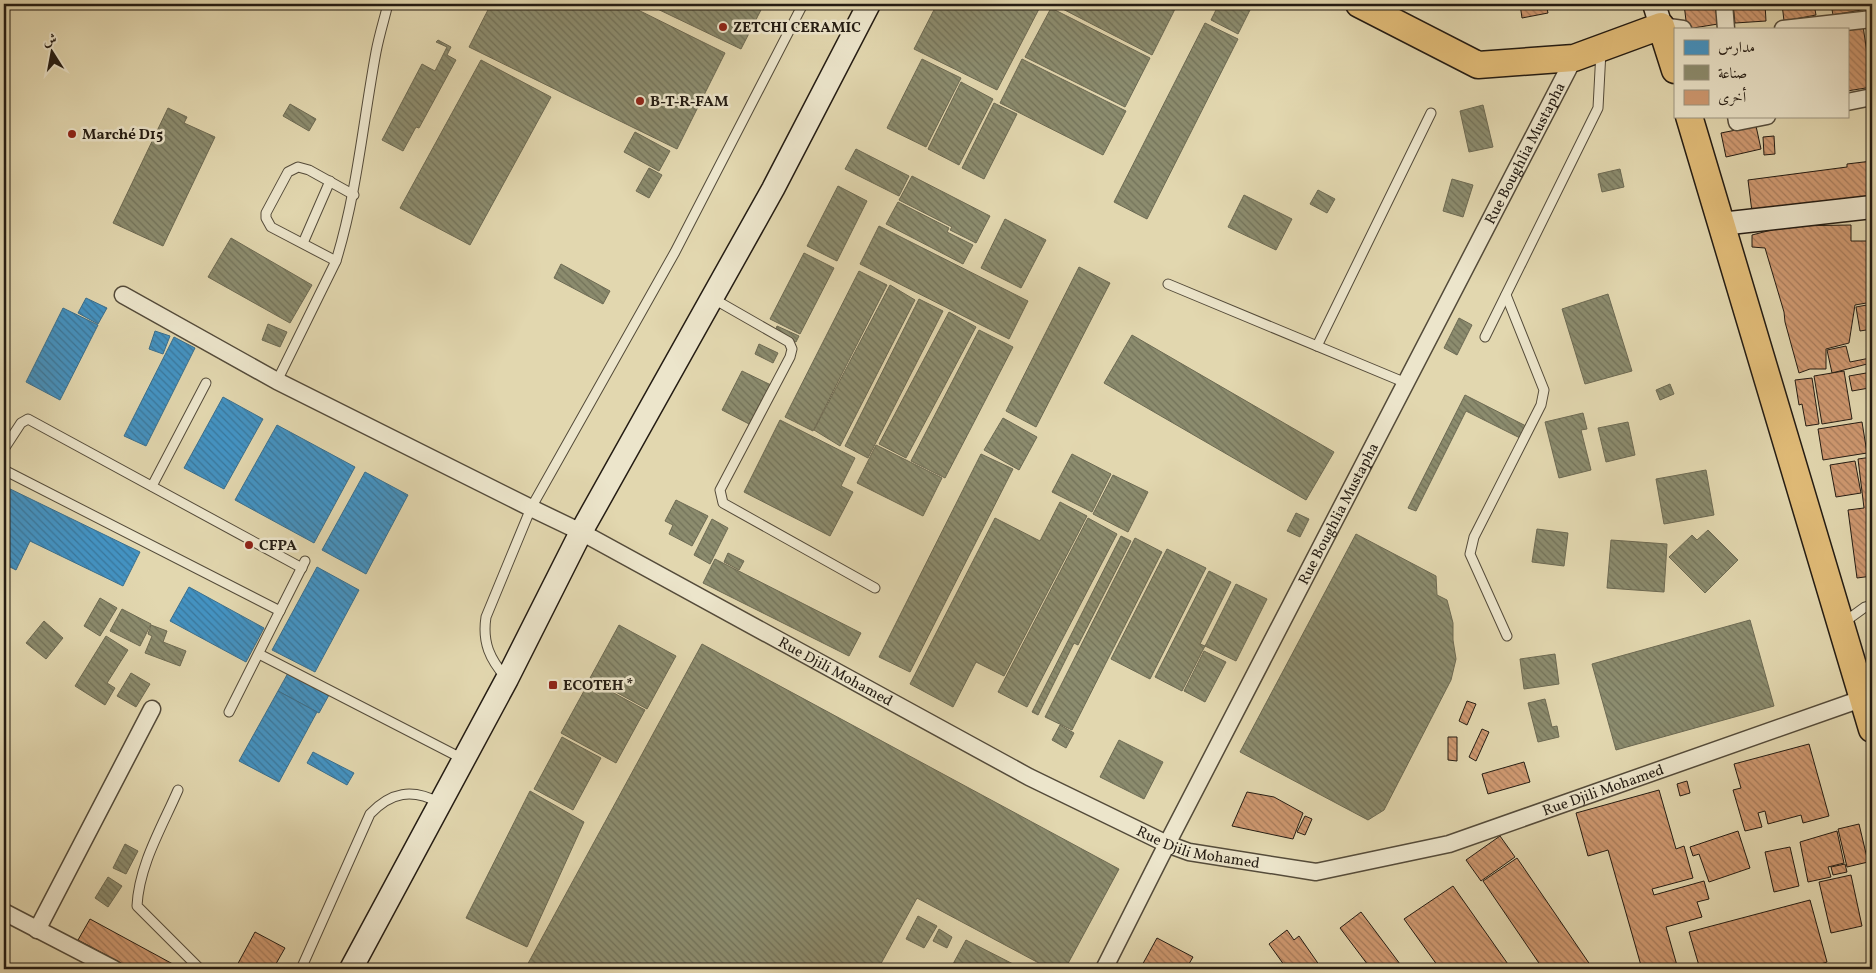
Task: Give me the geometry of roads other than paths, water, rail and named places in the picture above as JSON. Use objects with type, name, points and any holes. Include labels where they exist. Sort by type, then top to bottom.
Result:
[{"type":"main road","points":[[351,969],[507,679],[581,532],[773,188],[869,4]]},
{"type":"main road","points":[[1359,4],[1478,65],[1574,58],[1666,19],[1674,64]]},
{"type":"main road","points":[[1689,118],[1872,729]]},
{"type":"main road","points":[[1721,224],[1872,207]]},
{"type":"street","points":[[1724,4],[1726,28]]},
{"type":"street","points":[[1793,28],[1872,20]]},
{"type":"street","name":"Rue Boughlia Mustapha","points":[[1104,969],[1574,58]]},
{"type":"street","points":[[1848,102],[1872,98]]},
{"type":"street","points":[[1736,118],[1737,122],[1757,118]]},
{"type":"street","name":"Rue Djili Mohamed","points":[[123,295],[277,381],[581,532],[1029,777],[1167,844],[1189,852],[1316,872],[1449,844],[1864,698]]},
{"type":"street","points":[[38,930],[152,709]]},
{"type":"street","points":[[4,912],[114,969]]},
{"type":"lane","points":[[277,381],[336,262],[354,195],[376,50],[388,4]]},
{"type":"lane","points":[[507,679],[491,658],[484,638],[484,628],[486,617],[531,508],[675,252],[803,4]]},
{"type":"lane","points":[[1485,337],[1598,108],[1601,48]]},
{"type":"lane","points":[[1317,346],[1430,113]]},
{"type":"lane","points":[[336,262],[271,227],[266,218],[268,208],[288,172],[293,168],[304,167],[354,195]]},
{"type":"lane","points":[[303,243],[330,181]]},
{"type":"lane","points":[[1168,284],[1406,383]]},
{"type":"lane","points":[[1506,295],[1544,390],[1541,405],[1474,537],[1470,554],[1507,636]]},
{"type":"lane","points":[[712,298],[789,342],[792,349],[790,357],[720,490],[723,503],[875,588]]},
{"type":"lane","points":[[152,486],[206,383]]},
{"type":"lane","points":[[4,449],[21,422],[28,419],[303,564],[229,712]]},
{"type":"lane","points":[[4,470],[280,611]]},
{"type":"lane","points":[[1840,625],[1865,607],[1872,605]]},
{"type":"lane","points":[[259,654],[464,759]]},
{"type":"lane","points":[[178,790],[142,872],[137,906],[200,969]]},
{"type":"lane","points":[[301,969],[370,814],[390,798],[402,794],[416,794],[440,803]]},
{"type":"place","name":"ZETCHI CERAMIC","points":[[723,27]]},
{"type":"place","name":"B-T-R-FAM","points":[[640,101]]},
{"type":"place","name":"Marché D15","points":[[72,134]]},
{"type":"place","name":"CFPA","points":[[249,545]]},
{"type":"place","name":"ECOTEH *","points":[[553,685]]}]
